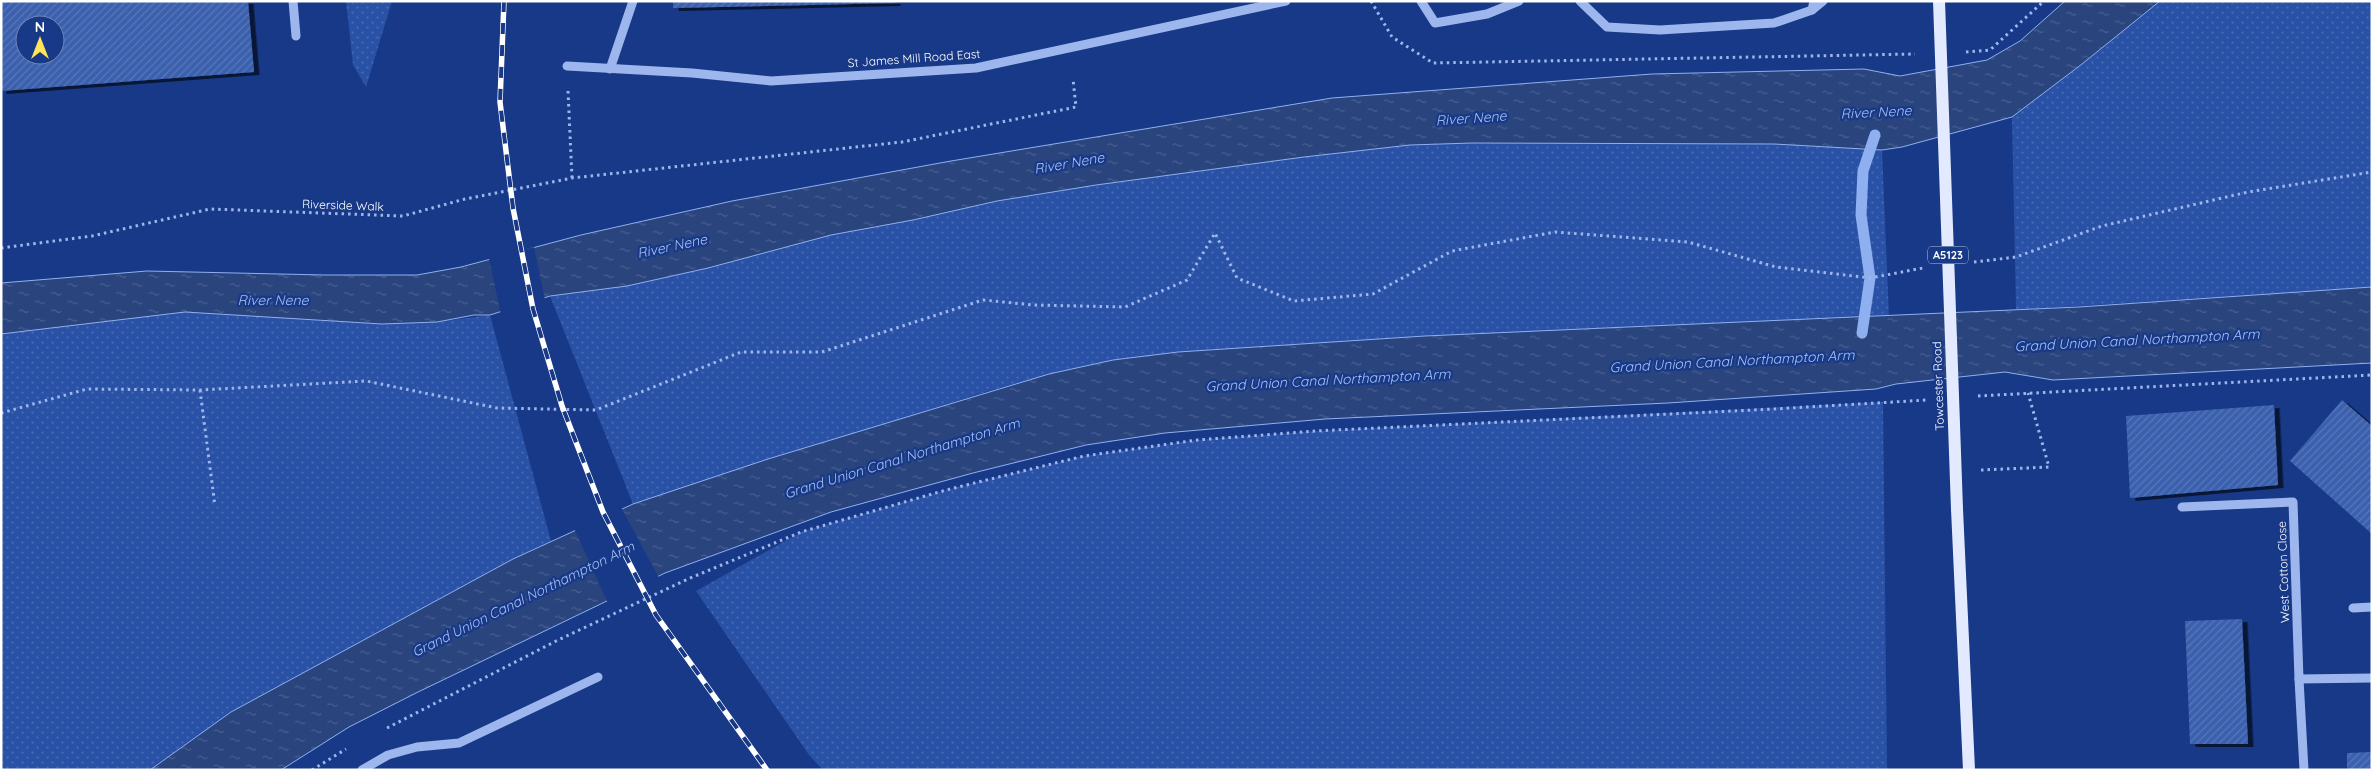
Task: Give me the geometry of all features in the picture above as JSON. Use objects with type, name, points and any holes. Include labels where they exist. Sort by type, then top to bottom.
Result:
[{"type":"main road","name":"Towcester Road","points":[[1940,1],[1955,471],[1969,770]]},
{"type":"street","points":[[293,1],[296,36]]},
{"type":"street","points":[[610,69],[633,1]]},
{"type":"street","name":"St James Mill Road East","points":[[567,66],[692,73],[771,81],[976,68],[1286,1]]},
{"type":"street","points":[[1421,1],[1434,23],[1487,14],[1519,1]]},
{"type":"street","points":[[1580,1],[1607,27],[1660,30],[1774,23],[1824,1]]},
{"type":"street","name":"West Cotton Close","points":[[2182,507],[2293,502],[2299,679]]},
{"type":"street","points":[[2353,608],[2372,607]]},
{"type":"street","points":[[362,770],[388,756],[418,747],[459,743],[598,677]]},
{"type":"street","points":[[2304,770],[2299,679],[2372,678]]},
{"type":"path","points":[[567,66],[572,178]]},
{"type":"path","name":"Riverside Walk","points":[[1,248],[92,236],[210,209],[403,216],[465,199],[572,178],[902,142],[1076,107],[1073,80]]},
{"type":"path","points":[[1968,263],[2016,257],[2102,226],[2230,196],[2372,172]]},
{"type":"path","points":[[1,413],[86,389],[200,390],[366,381],[497,408],[596,410],[741,352],[822,352],[983,300],[1034,305],[1125,307],[1187,280],[1215,233],[1237,278],[1294,301],[1373,294],[1452,251],[1555,232],[1688,242],[1776,267],[1870,278],[1929,267]]},
{"type":"path","points":[[1970,397],[2372,375]]},
{"type":"path","points":[[200,390],[215,506]]},
{"type":"path","points":[[1955,471],[2049,467],[2028,393]]},
{"type":"path","points":[[384,730],[558,640],[688,579],[801,532],[946,490],[1084,456],[1197,440],[1315,431],[1774,409],[1932,399]]},
{"type":"path","points":[[312,770],[348,748]]},
{"type":"shaded area","points":[[346,1],[392,1],[366,87],[353,65]]},
{"type":"shaded area","points":[[2160,1],[2372,1],[2372,287],[2016,310],[2012,117]]},
{"type":"shaded area","points":[[1472,143],[1774,144],[1882,150],[1889,317],[1425,336],[1178,352],[1113,360],[1049,374],[979,394],[633,504],[550,296],[627,286],[708,268],[831,235],[913,220],[997,201],[1096,185],[1304,157],[1410,145]]},
{"type":"shaded area","points":[[185,312],[382,324],[437,322],[490,315],[551,541],[513,559],[231,712],[150,770],[1,770],[1,334]]},
{"type":"shaded area","points":[[1883,402],[1887,770],[823,770],[809,755],[696,591],[801,532],[946,490],[1084,456],[1197,440],[1315,431]]},
{"type":"water","name":"River Nene","points":[[2065,1],[2160,1],[2012,117],[1902,147],[1882,150],[1774,144],[1472,143],[1410,145],[1096,185],[997,201],[913,220],[831,235],[708,268],[627,286],[550,296],[490,315],[474,315],[437,322],[382,324],[185,312],[1,334],[1,283],[147,271],[417,275],[461,267],[581,235],[732,201],[951,161],[1332,98],[1652,74],[1864,69],[1900,76],[1987,60],[2020,41]]},
{"type":"water","name":"Grand Union Canal Northampton Arm","points":[[2372,287],[2372,363],[2053,380],[2005,372],[1896,384],[1876,389],[1668,403],[1325,419],[1165,433],[1086,445],[973,473],[831,512],[665,573],[349,727],[281,770],[150,770],[231,712],[513,559],[633,504],[768,459],[1049,374],[1113,360],[1178,352],[1425,336],[2079,307]]},
{"type":"pier","points":[[534,247],[545,300],[501,315],[489,258]]},
{"type":"pier","points":[[621,507],[659,578],[608,603],[574,528]]},
{"type":"building","points":[[1,1],[248,1],[254,72],[1,91]]},
{"type":"building","points":[[673,1],[895,1],[895,3],[673,8]]},
{"type":"building","points":[[2342,400],[2372,426],[2372,534],[2290,461]]},
{"type":"building","points":[[2274,405],[2278,485],[2130,498],[2126,416]]},
{"type":"building","points":[[2242,619],[2248,744],[2190,744],[2185,621]]},
{"type":"building","points":[[2372,752],[2372,770],[2347,770],[2347,753]]},
{"type":"waterway","points":[[1862,333],[1870,278],[1861,215],[1863,171],[1875,135]]},
{"type":"railway","points":[[504,1],[500,102],[513,208],[533,309],[562,406],[603,512],[656,615],[767,770]]}]
